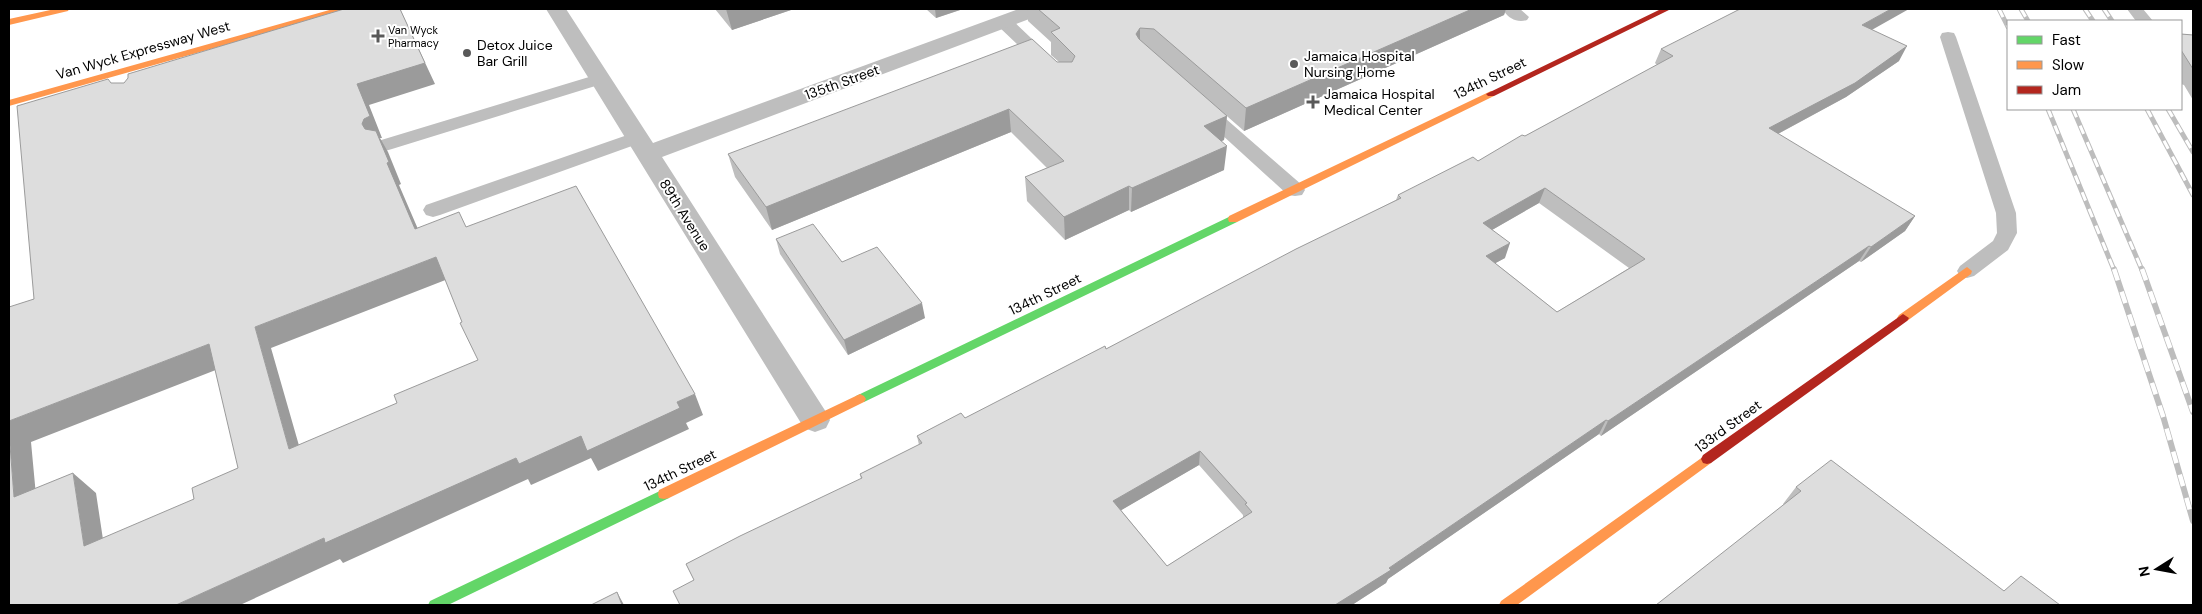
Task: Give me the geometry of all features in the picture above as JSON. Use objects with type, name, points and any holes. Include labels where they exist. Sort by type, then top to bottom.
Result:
[{"type":"main road","points":[[9,22],[65,9]]},
{"type":"main road","name":"Van Wyck Expressway West","points":[[9,103],[126,77],[342,9]]},
{"type":"main road","name":"134th Street","points":[[435,605],[1668,9]]},
{"type":"main road","name":"133rd Street","points":[[1506,605],[1967,272]]},
{"type":"street","name":"89th Avenue","points":[[556,9],[815,420]]},
{"type":"street","name":"135th Street","points":[[641,146],[1038,9]]},
{"type":"lane","points":[[2135,9],[2144,20]]},
{"type":"lane","points":[[1004,22],[1058,74]]},
{"type":"lane","points":[[1948,36],[2006,213],[2007,233],[2001,245],[1967,272]]},
{"type":"lane","points":[[385,145],[599,79]]},
{"type":"lane","points":[[1189,96],[1296,190]]},
{"type":"lane","points":[[433,210],[641,146]]},
{"type":"building","points":[[344,9],[400,9],[425,63],[357,84],[370,116],[364,119],[362,124],[365,129],[376,131],[389,162],[387,163],[415,229],[459,212],[466,227],[576,186],[695,394],[677,402],[680,408],[587,451],[581,436],[519,464],[516,458],[325,543],[324,538],[176,605],[9,605],[9,432],[14,497],[73,473],[84,546],[194,499],[192,488],[238,468],[209,344],[9,421],[9,307],[34,299],[17,106],[108,79],[111,83],[124,83],[128,78],[128,74]],"holes":[[[436,257],[462,322],[460,323],[478,360],[394,395],[397,403],[289,449],[255,327]]]},
{"type":"building","points":[[1038,9],[1472,9],[1246,108],[1154,29],[1140,28],[1136,34],[1139,39],[1227,116],[1204,126],[1227,146],[1132,188],[1129,186],[1064,217],[1025,177],[1064,161],[1009,109],[766,207],[728,154],[1032,39],[1057,62],[1072,62],[1075,56],[1051,32],[1060,28]]},
{"type":"building","points":[[1740,9],[1891,9],[1862,25],[1907,46],[1855,83],[1769,128],[1915,216],[1608,421],[1606,420],[1389,568],[1391,570],[1335,605],[680,605],[673,591],[694,580],[686,564],[862,478],[860,474],[922,443],[917,436],[961,413],[965,418],[1105,346],[1106,349],[1296,249],[1401,198],[1398,195],[1473,157],[1478,161],[1522,135],[1525,136],[1673,56],[1661,49]],"holes":[[[1545,188],[1645,259],[1557,312],[1486,256],[1510,243],[1483,223]],[[1200,451],[1247,503],[1245,504],[1252,512],[1167,566],[1113,501]]]},
{"type":"building","points":[[2182,34],[2193,35],[2193,69],[2182,52]]},
{"type":"building","points":[[813,224],[842,262],[877,247],[922,303],[844,340],[776,239]]},
{"type":"building","points":[[1831,460],[2004,591],[2021,576],[2060,605],[1656,605],[1801,491],[1796,487]]},
{"type":"building","points":[[617,592],[622,605],[591,605]]},
{"type":"railway","points":[[1999,9],[2007,25]]},
{"type":"railway","points":[[2021,9],[2027,20]]},
{"type":"railway","points":[[2085,9],[2092,20]]},
{"type":"railway","points":[[2104,9],[2111,20]]},
{"type":"railway","points":[[2048,110],[2114,270]]},
{"type":"railway","points":[[2073,110],[2142,270]]},
{"type":"railway","points":[[2148,110],[2193,195]]},
{"type":"railway","points":[[2169,110],[2193,152]]},
{"type":"railway","points":[[2114,269],[2163,416],[2193,521]]},
{"type":"railway","points":[[2142,269],[2193,412]]},
{"type":"traffic: fast","points":[[860,399],[1233,219]]},
{"type":"traffic: fast","points":[[435,605],[664,494]]},
{"type":"traffic: slow","points":[[9,22],[65,9]]},
{"type":"traffic: slow","points":[[9,103],[342,9]]},
{"type":"traffic: slow","points":[[1233,219],[1491,94]]},
{"type":"traffic: slow","points":[[1903,318],[1967,271]]},
{"type":"traffic: slow","points":[[664,494],[860,399]]},
{"type":"traffic: slow","points":[[1506,605],[1707,459]]},
{"type":"traffic: jam","points":[[1491,94],[1667,9]]},
{"type":"traffic: jam","points":[[1707,459],[1903,318]]},
{"type":"place","name":"Van Wyck Pharmacy","points":[[378,36]]},
{"type":"place","name":"Detox Juice Bar Grill","points":[[467,53]]},
{"type":"place","name":"Jamaica Hospital Nursing Home","points":[[1294,64]]},
{"type":"place","name":"Jamaica Hospital Medical Center","points":[[1313,102]]}]
